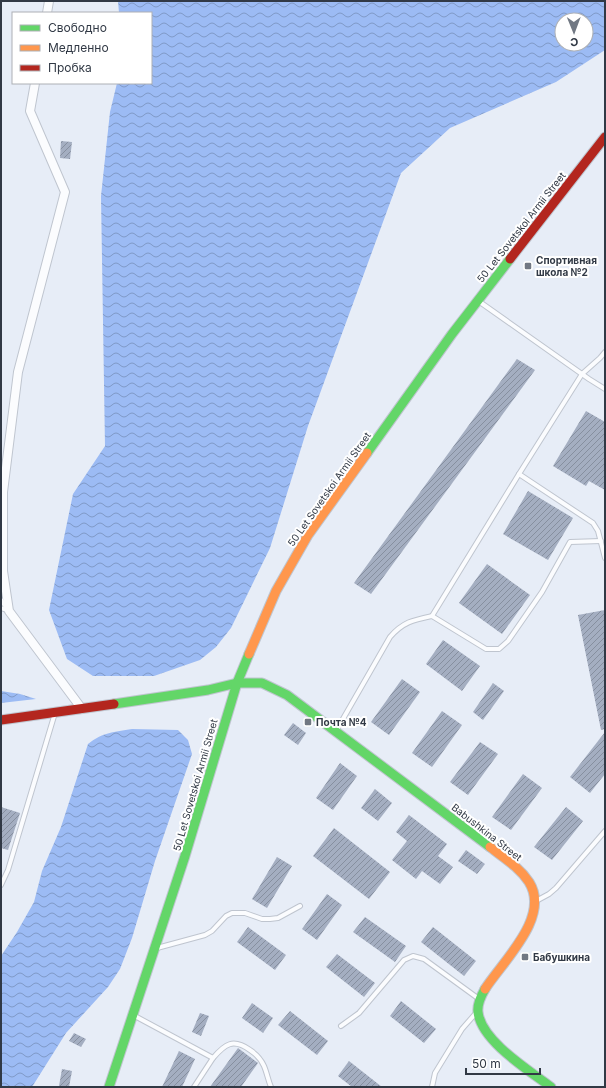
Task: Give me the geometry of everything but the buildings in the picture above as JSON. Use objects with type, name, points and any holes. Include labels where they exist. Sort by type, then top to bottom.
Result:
[{"type":"main road","name":"50 Let Sovetskoi Armii Street","points":[[109,1087],[185,856],[237,683],[276,591],[308,535],[477,300],[605,137]]},
{"type":"main road","name":"Babushkina Street","points":[[1,720],[208,690],[237,683],[262,683],[287,695],[510,862],[524,875],[533,890],[536,901]]},
{"type":"main road","points":[[536,901],[533,917],[528,928],[486,988],[480,999],[478,1011],[480,1020],[490,1037],[503,1050],[551,1087]]},
{"type":"street","points":[[47,12],[49,1]]},
{"type":"street","points":[[35,84],[30,111],[65,192],[18,372],[3,492],[3,571],[5,610],[82,709]]},
{"type":"lane","points":[[477,300],[605,389]]},
{"type":"lane","points":[[432,616],[582,374],[605,352]]},
{"type":"lane","points":[[519,474],[593,523],[598,531],[605,558]]},
{"type":"lane","points":[[336,731],[390,637],[397,629],[412,620],[432,616],[486,649],[499,649],[508,641],[542,592],[570,542],[601,541]]},
{"type":"lane","points":[[1,600],[5,610]]},
{"type":"lane","points":[[1,885],[8,870],[55,712]]},
{"type":"lane","points":[[536,901],[549,894],[556,888],[605,831]]},
{"type":"lane","points":[[155,948],[204,935],[212,931],[226,916],[232,913],[245,913],[262,919],[270,919],[278,918],[300,906]]},
{"type":"lane","points":[[341,1026],[359,1013],[404,960],[413,956],[424,959],[480,999]]},
{"type":"lane","points":[[432,1087],[435,1073],[462,1029],[478,1011]]},
{"type":"lane","points":[[133,1014],[213,1058]]},
{"type":"lane","points":[[194,1087],[213,1058],[228,1044],[235,1043],[242,1044],[255,1053],[260,1059],[265,1067],[271,1087]]},
{"type":"water","points":[[118,1],[605,1],[605,50],[556,82],[450,128],[401,173],[308,426],[270,548],[231,628],[216,647],[200,660],[154,676],[93,676],[67,659],[49,610],[73,494],[105,446],[101,196],[110,112],[117,84],[152,84],[152,12],[119,12]]},
{"type":"water","points":[[1,691],[20,694],[36,699],[1,703]]},
{"type":"water","points":[[132,729],[178,730],[188,740],[192,754],[155,861],[132,938],[120,969],[108,987],[66,1033],[32,1087],[1,1087],[1,956],[34,902],[42,871],[61,827],[88,744],[104,735]]},
{"type":"traffic: fast","points":[[367,453],[452,334],[510,259]]},
{"type":"traffic: fast","points":[[109,1087],[185,856],[237,683],[249,654]]},
{"type":"traffic: fast","points":[[114,704],[208,690],[237,683],[262,683],[287,695],[490,847]]},
{"type":"traffic: fast","points":[[485,989],[479,1003],[478,1012],[481,1023],[488,1034],[519,1064],[551,1087]]},
{"type":"traffic: slow","points":[[249,654],[276,591],[308,535],[367,453]]},
{"type":"traffic: slow","points":[[485,989],[522,938],[534,910],[534,895],[529,882],[516,867],[490,847]]},
{"type":"traffic: jam","points":[[510,259],[605,137]]},
{"type":"traffic: jam","points":[[1,720],[114,704]]},
{"type":"place","name":"Спортивная школа №2","points":[[528,266]]},
{"type":"place","name":"Почта №4","points":[[308,722]]},
{"type":"place","name":"Бабушкина","points":[[525,957]]}]
